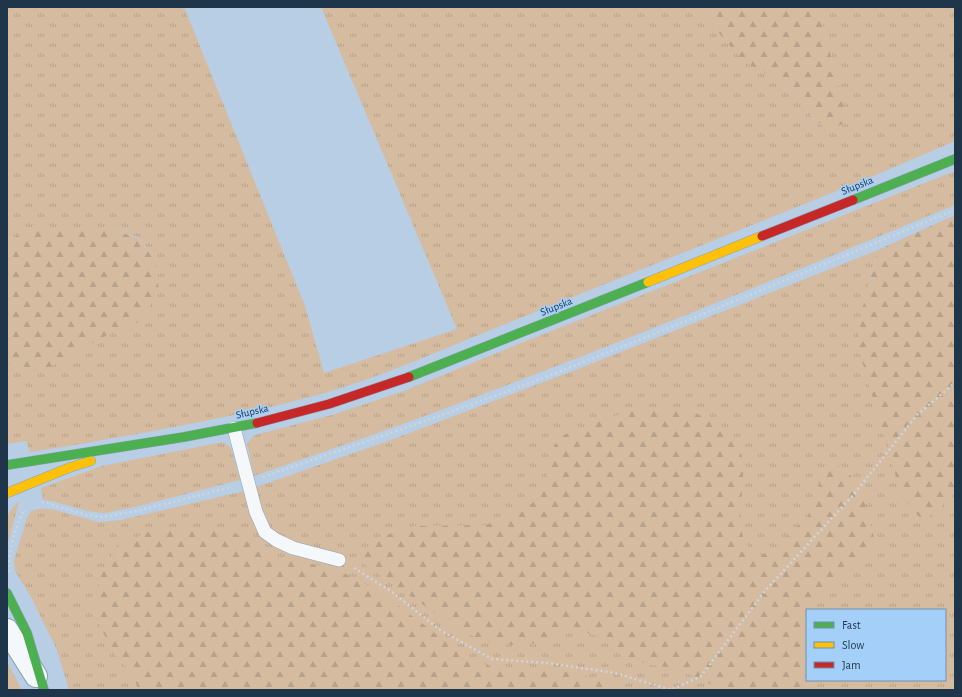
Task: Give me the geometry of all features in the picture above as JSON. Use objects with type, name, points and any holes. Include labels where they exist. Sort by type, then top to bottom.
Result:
[{"type":"main road","name":"Słupska","points":[[7,465],[156,442],[234,428],[329,404],[433,368],[955,159]]},
{"type":"main road","name":"Słupska","points":[[7,493],[71,467],[156,442]]},
{"type":"main road","points":[[7,593],[27,633],[44,689]]},
{"type":"street","points":[[7,630],[44,689]]},
{"type":"lane","points":[[234,428],[247,483],[256,512],[265,532],[276,540],[293,548],[339,560]]},
{"type":"path","points":[[39,502],[100,517],[132,512],[247,483],[434,418],[546,376],[663,330],[955,210]]},
{"type":"path","points":[[339,560],[361,570],[392,592],[440,630],[492,659],[548,663],[615,673],[671,690],[701,676],[764,591],[854,494],[916,414],[955,384]]},
{"type":"path","points":[[9,573],[8,561],[19,520],[24,509]]},
{"type":"green space","points":[[7,7],[184,7],[305,306],[324,373],[457,329],[321,7],[706,7],[718,32],[743,60],[780,81],[798,96],[813,118],[828,130],[848,122],[817,7],[955,7],[955,141],[869,178],[411,363],[360,382],[304,399],[239,414],[76,445],[30,452],[26,441],[7,444],[7,356],[19,370],[139,322],[156,261],[138,237],[110,229],[39,229],[7,239]]},
{"type":"green space","points":[[706,7],[817,7],[848,122],[828,130],[813,118],[798,96],[780,81],[743,61],[718,32]]},
{"type":"green space","points":[[955,171],[955,205],[547,370],[372,435],[254,476],[247,443],[255,435],[332,415],[404,391]]},
{"type":"green space","points":[[955,215],[955,492],[939,509],[924,521],[915,513],[901,494],[858,347],[861,314],[878,250]]},
{"type":"green space","points":[[39,229],[110,229],[138,238],[156,261],[159,293],[139,322],[101,338],[47,369],[19,370],[7,356],[7,239]]},
{"type":"green space","points":[[878,250],[861,314],[939,509],[955,492],[955,690],[69,690],[57,650],[31,597],[15,571],[14,560],[27,518],[31,511],[37,509],[51,509],[99,522],[121,520],[240,492],[388,441],[583,367]]},
{"type":"green space","points":[[638,408],[688,408],[716,425],[739,449],[744,461],[740,522],[744,543],[761,555],[776,548],[813,511],[821,492],[818,479],[831,464],[842,468],[849,474],[860,491],[868,513],[875,543],[865,558],[806,609],[796,633],[801,654],[806,663],[806,681],[816,681],[816,690],[723,690],[675,668],[650,665],[622,655],[599,637],[577,629],[558,633],[526,646],[491,643],[463,632],[365,565],[359,553],[378,538],[413,526],[486,525],[529,507],[544,489],[550,459],[558,437]]},
{"type":"green space","points":[[223,442],[231,448],[240,480],[135,507],[105,513],[87,511],[52,501],[43,500],[41,488],[102,466]]},
{"type":"green space","points":[[19,502],[7,546],[6,527],[8,516],[10,511]]},
{"type":"green space","points":[[159,527],[187,527],[234,532],[266,556],[334,568],[377,590],[466,656],[501,671],[568,672],[615,684],[623,690],[138,690],[134,676],[114,654],[96,618],[99,578],[117,546]]},
{"type":"green space","points":[[7,662],[22,690],[7,690]]},
{"type":"traffic: fast","points":[[853,200],[955,159]]},
{"type":"traffic: fast","points":[[409,377],[648,282]]},
{"type":"traffic: fast","points":[[7,465],[184,437],[257,423]]},
{"type":"traffic: fast","points":[[7,593],[27,633],[44,690]]},
{"type":"traffic: slow","points":[[648,282],[762,236]]},
{"type":"traffic: slow","points":[[7,493],[71,467],[91,461]]},
{"type":"traffic: jam","points":[[762,236],[853,200]]},
{"type":"traffic: jam","points":[[257,423],[329,404],[409,377]]}]
